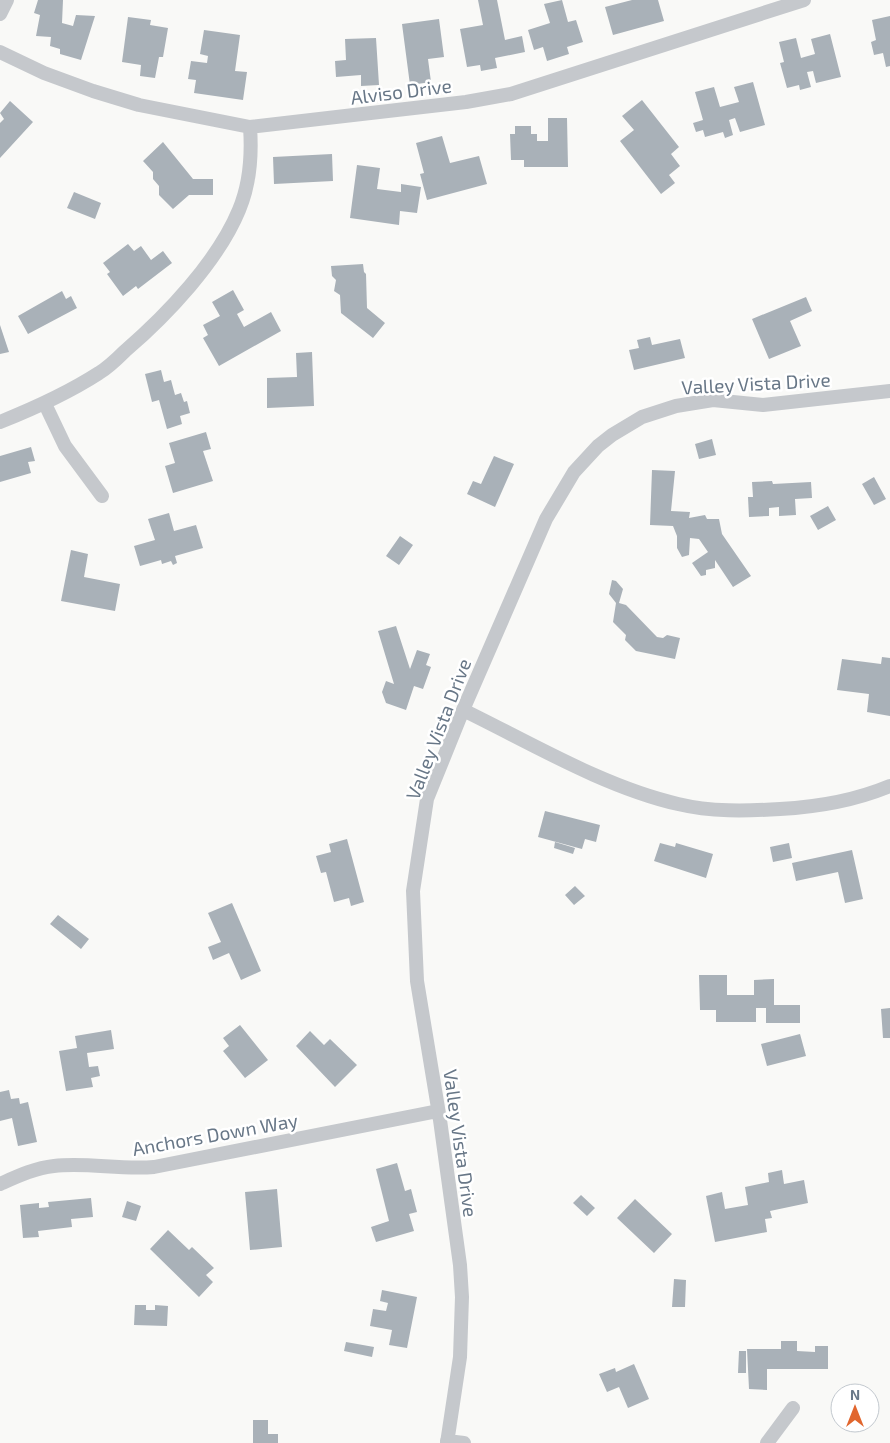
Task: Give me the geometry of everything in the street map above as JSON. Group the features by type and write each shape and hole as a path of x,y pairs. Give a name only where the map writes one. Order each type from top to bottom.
{"street":[{"path":"0,14 7,0"},
{"name":"Alviso Drive","path":"0,52 44,73 139,105 250,127 466,102 510,94 804,0"},
{"path":"0,422 45,404 101,373 150,330 194,280 222,241 239,210 248,183 252,147 250,127"},
{"name":"Valley Vista Drive","path":"447,1442 460,1357 462,1297 460,1265 438,1111 416,980 413,891 427,799 463,710 546,519 574,472 598,446 612,435 642,417 676,406 713,400 762,405 890,391"},
{"path":"45,404 65,446 102,496"},
{"path":"463,710 610,782 678,804 737,812 820,807 867,796 890,786"},
{"name":"Anchors Down Way","path":"0,1184 32,1170 56,1166 128,1170 154,1167 438,1111"},
{"path":"767,1443 793,1408"},
{"path":"447,1442 464,1443"}],"building":[{"path":"38,0 63,0 62,23 73,26 76,15 95,16 81,60 60,54 60,49 50,46 51,37 36,36 40,15 34,13"},
{"path":"478,0 497,0 505,40 522,36 525,52 495,58 497,68 481,71 480,65 467,67 460,29 483,25"},
{"path":"562,0 568,22 576,20 583,42 567,47 569,54 547,61 543,47 534,50 528,30 550,23 544,4"},
{"path":"632,0 658,0 664,21 613,35 605,7"},
{"path":"890,16 890,66 886,67 883,53 874,55 871,42 876,40 872,20"},
{"path":"128,17 151,20 150,25 168,28 163,57 159,57 155,78 140,76 141,65 122,62"},
{"path":"439,19 444,57 428,59 431,82 410,85 402,24"},
{"path":"204,30 240,35 235,71 247,72 243,100 194,93 196,80 188,79 191,61 207,63 208,56 200,54"},
{"path":"830,34 841,77 816,83 813,71 807,72 811,87 800,90 799,85 787,88 780,63 784,62 779,42 796,38 801,58 815,54 811,39"},
{"path":"376,38 379,85 361,86 361,75 336,77 335,61 346,60 345,39"},
{"path":"753,82 765,125 740,132 735,118 729,120 733,135 725,138 723,132 705,137 703,130 696,132 693,123 703,120 695,92 714,87 720,107 739,102 734,87"},
{"path":"642,100 679,147 671,154 680,166 669,175 675,183 661,194 620,141 634,130 622,116"},
{"path":"10,101 33,122 0,158 0,123 4,119 0,113"},
{"path":"548,118 567,118 568,167 524,167 524,160 511,160 510,134 515,134 515,126 531,126 531,134 537,134 537,141 548,141"},
{"path":"442,136 450,163 479,156 487,184 427,200 420,174 424,173 416,143"},
{"path":"163,142 193,179 213,179 213,195 189,195 173,209 159,195 159,186 153,179 153,172 143,161"},
{"path":"332,154 333,181 274,184 273,157"},
{"path":"357,165 380,168 377,189 401,192 401,184 421,187 417,213 400,211 399,225 350,218"},
{"path":"74,192 101,203 95,219 67,208"},
{"path":"128,244 134,251 141,246 151,260 163,251 172,263 138,289 136,286 123,296 107,274 110,272 103,263"},
{"path":"363,264 366,274 367,308 385,323 373,338 341,313 340,295 334,291 336,280 332,276 331,266"},
{"path":"233,290 244,310 237,314 244,327 271,312 281,331 219,366 203,338 208,335 203,325 220,316 212,302"},
{"path":"62,291 66,299 71,296 77,308 28,334 18,316"},
{"path":"806,297 812,311 790,321 801,346 769,359 752,319"},
{"path":"0,325 9,352 0,354"},
{"path":"650,337 652,345 680,339 685,358 634,370 629,350 639,348 637,340"},
{"path":"312,352 314,406 267,408 267,378 297,377 296,353"},
{"path":"161,370 164,382 171,380 175,395 181,393 184,402 187,401 190,413 180,416 182,424 167,429 159,400 152,402 145,374"},
{"path":"206,432 211,449 203,451 213,481 173,493 165,466 175,463 169,443"},
{"path":"712,439 716,455 699,459 695,444"},
{"path":"31,447 35,461 28,462 31,473 0,482 0,456"},
{"path":"494,456 514,464 495,507 467,494 473,481 481,484"},
{"path":"652,470 675,471 671,511 690,512 689,518 705,515 707,519 719,519 722,534 751,576 733,587 715,560 715,568 706,570 706,575 701,576 692,563 708,552 699,539 690,538 689,555 682,557 677,548 677,536 673,526 650,525"},
{"path":"874,477 886,499 874,505 862,484"},
{"path":"772,481 773,484 811,482 812,498 795,499 796,515 779,516 779,507 769,508 769,516 749,517 748,497 753,497 752,482"},
{"path":"828,506 836,520 818,530 810,516"},
{"path":"169,513 174,531 196,525 203,548 175,556 177,563 173,565 171,561 162,564 161,560 140,566 134,546 155,540 148,519"},
{"path":"400,536 413,545 399,565 386,556"},
{"path":"71,550 88,554 84,577 120,584 115,611 61,601"},
{"path":"612,580 616,581 623,589 619,603 626,605 657,637 663,638 667,635 680,638 675,659 636,651 625,640 626,635 613,622 616,603 609,594"},
{"path":"396,626 410,669 417,650 430,654 426,665 431,667 423,689 414,686 406,710 386,703 382,692 386,681 394,684 378,631"},
{"path":"882,657 890,658 890,716 867,712 869,694 837,690 842,659 881,664"},
{"path":"545,811 600,825 596,842 585,839 582,849 538,837"},
{"path":"347,839 364,902 351,906 349,898 334,902 326,872 321,873 316,856 331,852 329,844"},
{"path":"555,842 575,848 573,854 554,848"},
{"path":"660,843 675,847 676,843 713,854 706,878 654,861"},
{"path":"789,843 792,858 773,862 770,847"},
{"path":"852,850 863,899 845,903 838,872 796,881 792,863"},
{"path":"575,886 585,896 574,905 565,895"},
{"path":"232,903 261,971 241,980 229,953 213,960 208,947 221,942 208,913"},
{"path":"58,915 89,939 81,949 50,924"},
{"path":"699,975 727,975 727,995 754,995 754,980 774,979 774,1005 800,1005 800,1023 766,1023 766,1008 756,1008 756,1022 716,1022 716,1010 700,1010"},
{"path":"890,1008 890,1038 883,1038 881,1009"},
{"path":"240,1025 268,1060 245,1078 223,1051 229,1046 223,1038"},
{"path":"111,1030 114,1049 87,1053 89,1067 98,1066 100,1076 91,1078 93,1087 66,1091 59,1051 77,1048 75,1036"},
{"path":"310,1031 324,1045 330,1039 357,1065 335,1087 296,1046"},
{"path":"800,1034 806,1056 767,1066 761,1044"},
{"path":"9,1090 11,1099 19,1098 20,1104 28,1102 37,1142 18,1146 12,1118 0,1121 0,1092"},
{"path":"397,1163 405,1191 411,1189 417,1212 409,1214 414,1231 376,1242 371,1227 389,1221 376,1169"},
{"path":"782,1170 784,1184 804,1180 808,1203 770,1211 772,1218 765,1219 767,1232 715,1242 706,1196 722,1192 725,1209 748,1205 745,1187 769,1182 768,1173"},
{"path":"277,1189 282,1247 250,1250 245,1192"},
{"path":"581,1195 595,1208 587,1216 573,1203"},
{"path":"91,1198 93,1217 71,1219 72,1227 38,1231 39,1237 23,1238 20,1205 39,1203 39,1208 49,1207 48,1202"},
{"path":"635,1199 672,1234 654,1253 617,1218"},
{"path":"127,1201 141,1206 136,1221 122,1217"},
{"path":"168,1230 189,1250 192,1247 214,1268 206,1275 213,1282 199,1297 150,1249"},
{"path":"674,1279 686,1280 685,1307 672,1307"},
{"path":"382,1290 417,1297 407,1348 389,1345 392,1330 370,1326 373,1309 386,1311 388,1303 380,1301"},
{"path":"135,1305 146,1305 146,1310 155,1310 155,1305 168,1306 167,1326 134,1325"},
{"path":"781,1341 797,1341 797,1351 815,1352 815,1346 828,1346 828,1369 767,1369 767,1390 749,1389 747,1349 781,1349"},
{"path":"346,1342 374,1347 372,1357 344,1351"},
{"path":"739,1351 746,1351 746,1373 738,1373"},
{"path":"634,1364 649,1399 628,1408 619,1387 607,1392 599,1374 615,1368 616,1372"},
{"path":"253,1420 268,1420 268,1434 278,1434 278,1443 253,1443"}]}
